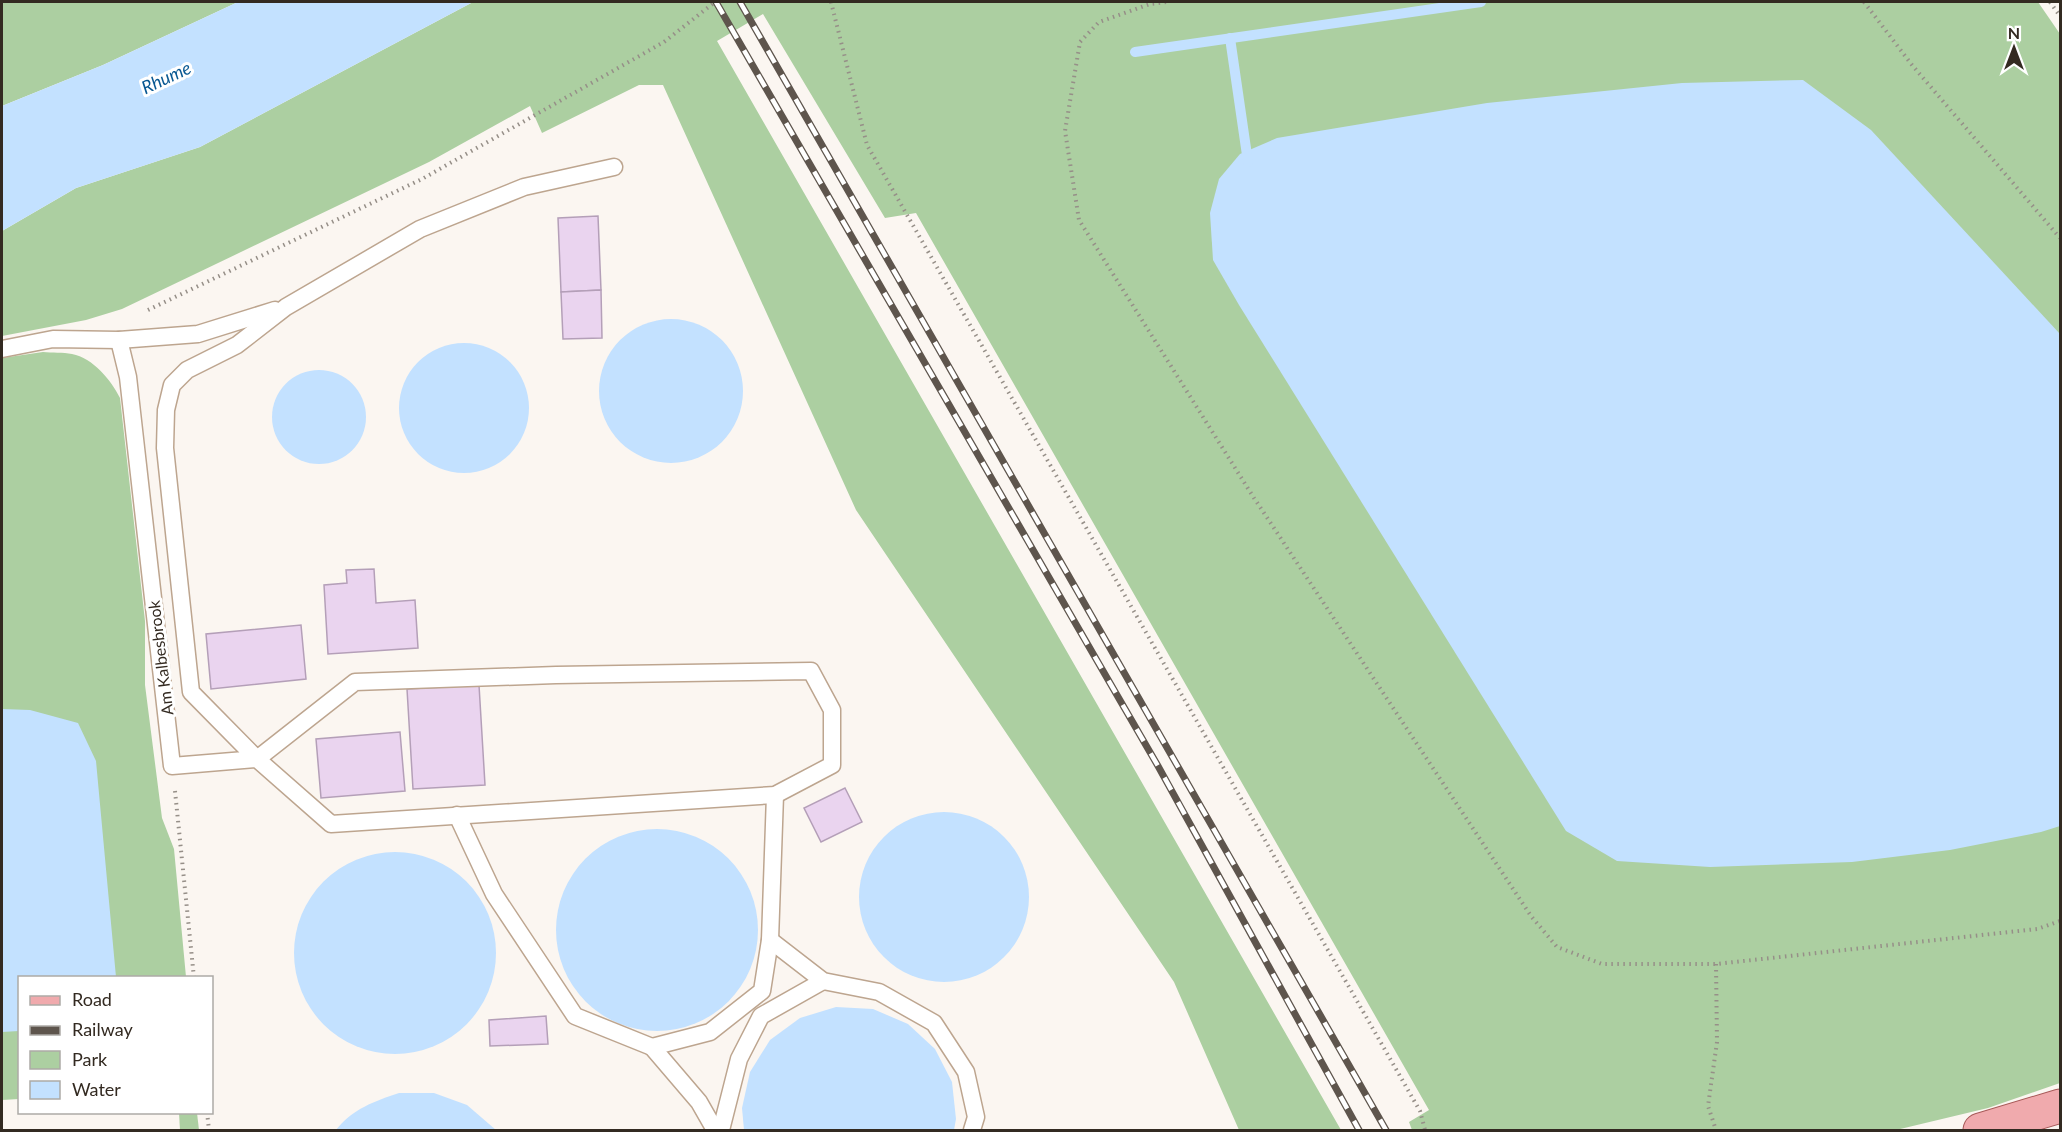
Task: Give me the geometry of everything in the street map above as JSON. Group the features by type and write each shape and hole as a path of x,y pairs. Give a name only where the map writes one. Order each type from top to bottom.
{"main road":[{"path":"1980,1131 2061,1106"}],"lane":[{"path":"172,766 257,759 355,682 556,675 811,671 832,710 832,765 775,795 331,824 257,759 191,692 165,448 166,410 172,385 187,370 237,345 286,307 420,229 524,187 614,167"},
{"path":"2,349 53,339 119,340 198,334 286,307"},
{"name":"Am Kalbesbrook","path":"119,340 128,377 172,766"},
{"path":"652,1047 710,1032 762,991 770,940 775,795"},
{"path":"457,815 494,894 575,1016 652,1047 699,1102 715,1131"},
{"path":"770,940 823,981 879,992 934,1023 966,1072 976,1117 972,1131"},
{"path":"721,1131 739,1059 761,1016 823,981"}],"path":[{"path":"119,340 138,315 422,179 664,42 715,2"},
{"path":"831,2 867,145 1420,1111 1425,1131"},
{"path":"1166,2 1150,4 1099,21 1080,42 1065,131 1078,220 1254,498 1531,916 1557,947 1602,964 1716,964 2037,929 2061,921"},
{"path":"1864,2 1912,65 2061,238"},
{"path":"2050,2 2061,15"},
{"path":"172,766 194,976"},
{"path":"1716,964 1717,1042 1708,1106 1716,1131"},
{"path":"207,1114 209,1131"}],"green space":[{"path":"2,2 238,2 103,65 2,106"},
{"path":"473,2 2038,2 2060,34 2060,1083 1988,1108 1896,1130 1412,1130 1409,1122 1429,1110 916,213 885,218 763,14 717,41 1341,1130 1239,1130 1174,982 856,510 663,85 639,85 542,133 530,106 429,162 122,309 86,320 2,336 2,231 76,188 200,147"},
{"path":"43,352 80,356 106,377 120,398 145,621 145,685 162,818 174,849 186,976 18,976 18,1099 2,1100 2,358"},
{"path":"179,1114 197,1114 199,1130 180,1130"}],"water":[{"name":"Rhume","path":"238,2 473,2 200,147 76,188 2,231 2,106 103,65"},
{"path":"1803,80 1871,130 2060,334 2060,826 2041,832 1950,850 1852,862 1710,867 1617,861 1566,831 1213,260 1210,213 1219,179 1240,154 1277,138 1487,103 1682,83"},
{"path":"671,319 699,324 722,340 738,363 743,391 738,419 722,442 699,458 671,463 643,458 620,442 604,419 599,391 604,363 620,340 643,324"},
{"path":"464,343 489,348 510,362 524,383 529,408 524,433 510,454 489,468 464,473 439,468 418,454 404,433 399,408 404,383 418,362 439,348"},
{"path":"319,370 337,374 352,384 362,399 366,417 362,435 352,450 337,460 319,464 301,460 286,450 276,435 272,417 276,399 286,384 301,374"},
{"path":"2,709 30,710 78,723 96,761 116,976 18,976 18,1031 2,1032"},
{"path":"944,812 961,813 977,818 1004,837 1023,864 1028,880 1028,914 1023,930 1004,957 977,976 961,981 944,982 927,981 911,976 884,957 865,930 860,914 859,897 860,880 865,864 884,837 911,818 927,813"},
{"path":"657,829 686,833 705,841 735,866 746,882 754,901 758,930 754,959 746,978 721,1008 705,1019 686,1027 657,1031 628,1027 609,1019 579,994 568,978 560,959 556,930 560,901 568,882 593,852 609,841 628,833"},
{"path":"395,852 424,856 443,864 473,889 484,905 492,924 496,953 492,982 484,1001 459,1031 443,1042 424,1050 395,1054 366,1050 347,1042 317,1017 306,1001 298,982 294,953 298,924 306,905 331,875 347,864 366,856"},
{"path":"836,1007 873,1009 908,1024 935,1049 952,1082 956,1119 954,1130 744,1130 742,1108 750,1072 770,1040 800,1018"},
{"path":"399,1093 434,1093 467,1105 496,1130 336,1130 357,1111"}],"building":[{"path":"598,216 601,290 561,292 558,218"},
{"path":"601,290 602,338 563,339 561,292"},
{"path":"374,569 376,603 415,600 418,648 328,654 324,585 347,583 346,570"},
{"path":"301,625 306,679 211,689 206,634"},
{"path":"479,685 485,785 413,789 407,689"},
{"path":"400,732 405,791 321,798 316,739"},
{"path":"845,788 862,822 821,842 804,808"},
{"path":"546,1016 548,1044 490,1046 489,1020"}],"waterway":[{"path":"1135,52 1481,2"},
{"path":"1230,38 1248,162"}],"railway":[{"path":"716,2 1158,766 1359,1130"},
{"path":"740,2 1386,1130"}]}
